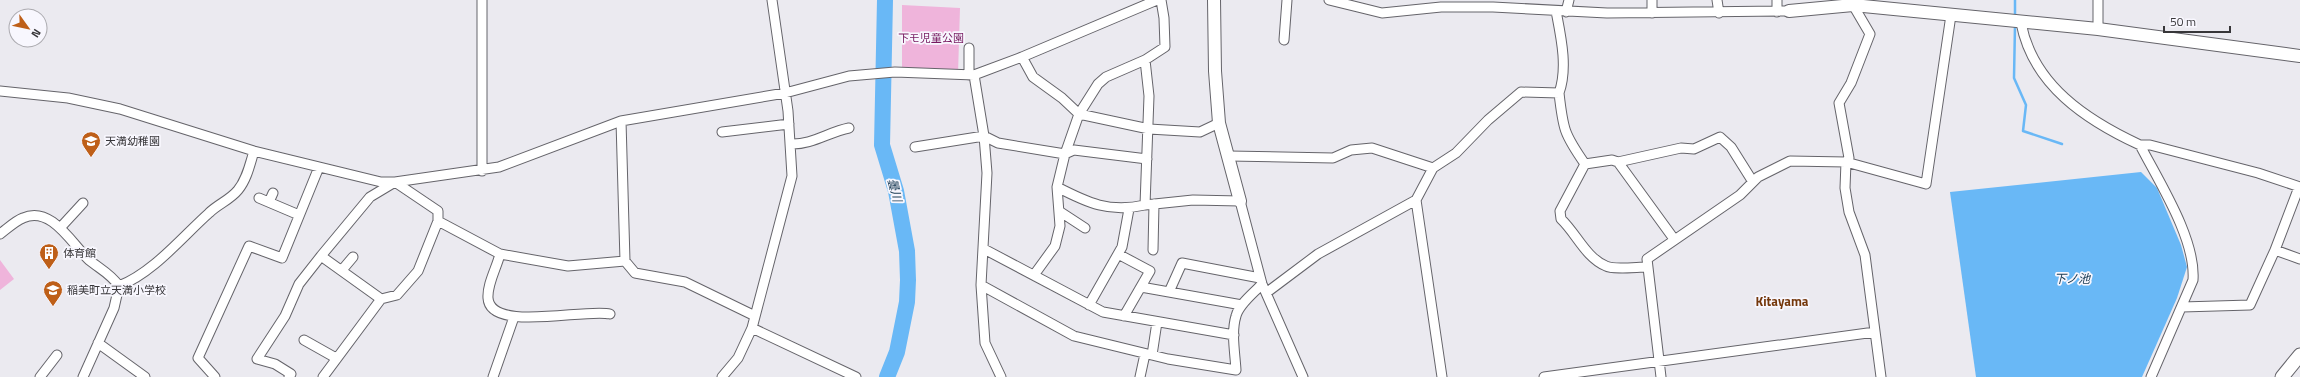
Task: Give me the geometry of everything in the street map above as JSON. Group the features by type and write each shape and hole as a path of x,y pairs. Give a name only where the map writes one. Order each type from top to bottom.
{"main road":[{"path":"2282,377 2300,355"}],"street":[{"path":"482,0 482,171"},
{"path":"722,377 738,358 752,328 792,176 789,124 772,0"},
{"path":"0,91 68,98 120,109 254,151 381,182 395,182 482,171 499,167 621,121 785,93 849,76 879,72 972,75 1022,57 1100,22 1158,0"},
{"path":"1034,276 1055,246 1060,226 1057,187 1065,154 1079,114 1098,84 1106,77 1145,60 1165,47 1161,0"},
{"path":"1214,0 1215,71 1219,122 1261,281 1303,377"},
{"path":"1284,40 1287,0"},
{"path":"1329,0 1382,13 1440,7 1493,7 1566,12 1719,13 1777,12 1853,5 2015,23 2098,29 2300,56"},
{"path":"1566,12 1569,0"},
{"path":"1652,0 1652,13"},
{"path":"1717,0 1719,13"},
{"path":"1776,0 1777,12"},
{"path":"2098,0 2098,29"},
{"path":"1853,5 1870,34 1851,83 1839,103 1849,158 1846,162 1845,188 1849,212 1865,255 1881,377"},
{"path":"1556,11 1563,48 1562,84 1559,93 1562,126 1568,140 1585,164"},
{"path":"1661,377 1646,259 1740,195 1758,177 1790,161 1846,162 1926,184 1951,15"},
{"path":"2015,23 2032,60 2060,94 2077,110 2140,145 2150,145 2258,173 2300,187 2275,250 2250,305 2182,306"},
{"path":"969,48 972,75 984,136 987,173 981,285 985,343 1001,377"},
{"path":"1022,57 1032,77 1062,98 1079,114 1149,130 1200,132 1219,122"},
{"path":"1145,60 1149,96 1148,159 1153,250"},
{"path":"1266,293 1318,254 1416,200 1433,168 1456,153 1488,120 1520,92 1559,93"},
{"path":"621,121 624,261 635,273 685,282 755,316"},
{"path":"722,132 789,124"},
{"path":"791,144 810,142 826,134 849,128"},
{"path":"915,147 984,136 998,142 1065,154 1074,150 1148,159"},
{"path":"1585,164 1612,160 1618,162 1681,148 1694,149 1720,137 1731,147 1753,182"},
{"path":"2140,145 2174,210 2194,266 2193,280 2151,377"},
{"path":"1229,156 1333,158 1351,150 1372,148 1433,168"},
{"path":"119,286 129,282 164,254 210,211 238,190 248,172 254,151"},
{"path":"1618,162 1674,239"},
{"path":"1585,164 1560,211 1561,219 1571,228 1587,252 1606,267 1647,267"},
{"path":"215,377 198,358 249,246 282,258 319,167"},
{"path":"323,377 336,358 356,336 381,299 397,295 418,271 438,221 438,211 395,182"},
{"path":"291,376 275,364 257,359 285,316 299,284 370,197 395,182"},
{"path":"1057,187 1093,205 1129,209 1150,204 1211,199 1240,201"},
{"path":"269,202 273,193"},
{"path":"259,198 299,215"},
{"path":"1416,200 1442,377"},
{"path":"60,228 83,203"},
{"path":"1089,305 1118,254 1129,209"},
{"path":"1059,211 1085,228"},
{"path":"0,234 22,218 30,216 54,222 90,260 112,276 119,286 114,308 83,377"},
{"path":"438,221 500,254 568,266 624,261"},
{"path":"984,248 1102,312 1234,335"},
{"path":"2275,250 2300,260"},
{"path":"500,254 488,298 492,308 497,313 514,317 546,317 593,312 610,314"},
{"path":"1118,254 1150,271 1124,316"},
{"path":"321,256 381,299"},
{"path":"342,270 353,257"},
{"path":"1169,292 1182,263 1261,281"},
{"path":"981,285 1074,336 1149,355 1236,370 1234,335 1236,315 1261,281"},
{"path":"1141,287 1242,305"},
{"path":"493,377 514,317"},
{"path":"1140,377 1149,355 1157,322"},
{"path":"752,328 856,377"},
{"path":"1544,377 1875,332"},
{"path":"304,340 336,358"},
{"path":"98,343 145,377"},
{"path":"40,377 57,355"}],"green space":[{"name":"下モ児童公園","path":"902,5 960,8 958,74 902,68"},
{"path":"0,260 14,279 0,290"}],"water":[{"name":"下ノ池","path":"2141,172 2157,188 2181,245 2187,267 2177,298 2142,377 1976,377 1950,192"}],"waterway":[{"name":"曇川","path":"885,0 882,145 896,191 907,251 908,280 907,302 897,352 887,377"},
{"path":"2015,0 2015,18"},
{"path":"2015,25 2014,78 2026,105 2023,131 2062,144"}],"place":[{"name":"天満幼稚園","path":"91,158"},
{"name":"体育館","path":"49,270"},
{"name":"稲美町立天満小学校","path":"53,307"}],"district":[{"name":"Kitayama","path":"1782,301"}]}
